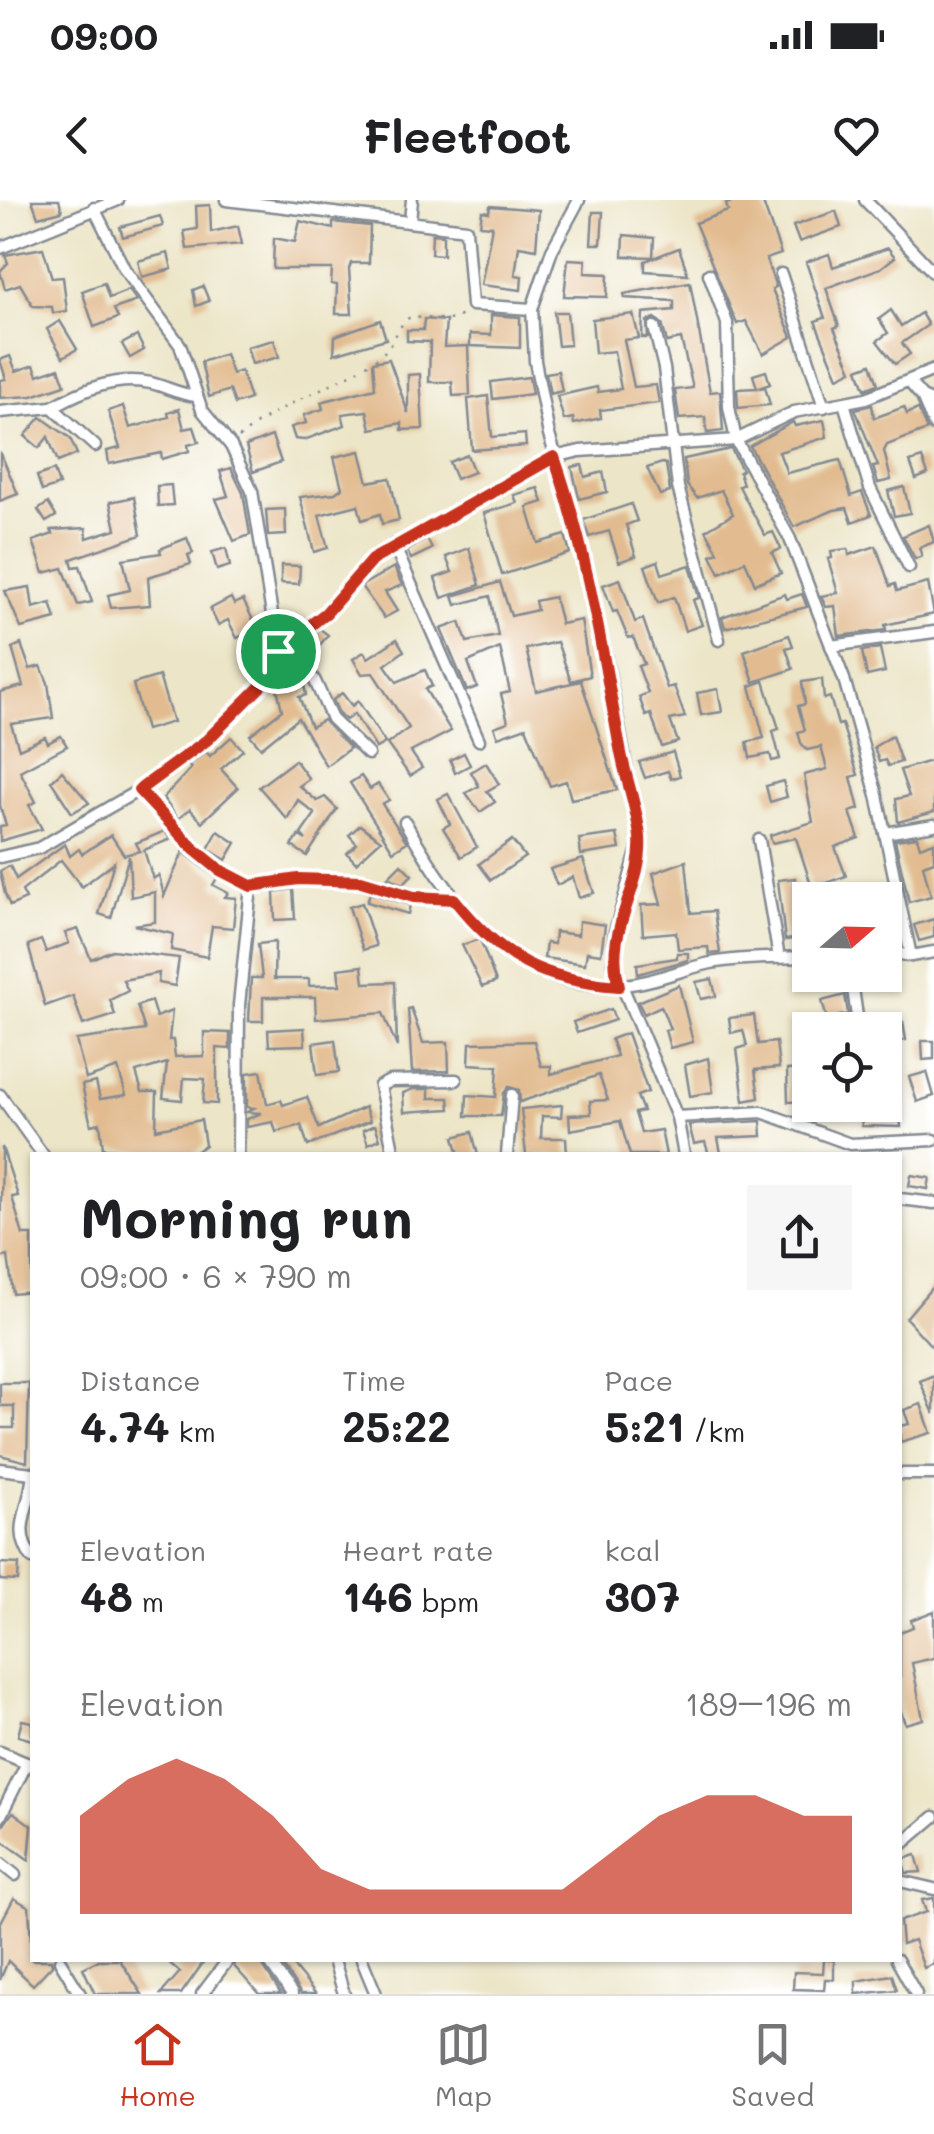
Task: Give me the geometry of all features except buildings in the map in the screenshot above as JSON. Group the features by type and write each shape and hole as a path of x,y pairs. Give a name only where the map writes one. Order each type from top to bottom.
{"street":[{"path":"0,248 88,207 118,200"},
{"path":"226,200 320,204 466,228 472,304 532,309"},
{"path":"410,221 412,200"},
{"path":"579,200 552,250 532,309 536,362 554,457 569,498 609,673 640,841 616,932 613,964 677,1117 683,1152"},
{"path":"865,200 934,273"},
{"path":"88,207 125,270 180,345 202,410 231,446 256,505 270,624 283,647 315,681 332,719 368,754"},
{"path":"709,274 728,323 728,408 736,440 790,539 832,646 885,833 911,956"},
{"path":"781,274 824,407"},
{"path":"654,327 664,368 670,447 719,640"},
{"path":"0,857 38,848 139,790 207,740 260,687 283,647 326,613 372,560 554,457 580,450 736,440 794,412 844,403 910,383 934,370"},
{"path":"0,412 52,408 82,390 110,383 140,381 197,396"},
{"path":"910,383 928,399 934,425"},
{"path":"844,403 870,488 909,567"},
{"path":"52,408 95,446"},
{"path":"394,545 479,740"},
{"path":"832,646 934,632"},
{"path":"139,790 194,849 220,870 251,886 298,879 361,881 414,897 454,899"},
{"path":"405,822 454,899 523,966 574,983 619,986 712,963 792,958"},
{"path":"885,833 934,825"},
{"path":"759,840 779,958"},
{"path":"238,1152 239,1005 251,886"},
{"path":"902,954 934,952"},
{"path":"393,1152 380,1086 390,1081 456,1080"},
{"path":"507,1152 512,1094"},
{"path":"0,1095 41,1152"},
{"path":"677,1117 762,1112 852,1150 934,1140"},
{"path":"0,1119 13,1117"},
{"path":"902,1199 934,1203"},
{"path":"0,1468 30,1476"},
{"path":"902,1474 934,1474"},
{"path":"30,1485 20,1540 30,1555"},
{"path":"0,1752 30,1765 0,1817"},
{"path":"902,1844 934,1817"},
{"path":"0,1863 15,1875"},
{"path":"902,1882 934,1889"},
{"path":"61,1962 80,1994"},
{"path":"202,1994 226,1962"},
{"path":"269,1962 292,1994"},
{"path":"335,1962 344,1994"},
{"path":"363,1962 376,1994"},
{"path":"899,1962 916,1994"}],"path":[{"path":"231,446 246,432 383,354 394,346 400,325 410,316 454,320 472,304"}],"route":[{"path":"554,457 569,498 609,673 640,841 616,932 613,964 619,986 574,983 523,966 454,899 414,897 361,881 272,880 251,886 220,870 170,826 139,790 207,740 260,687 278,651 326,613 372,560 554,457"}]}
